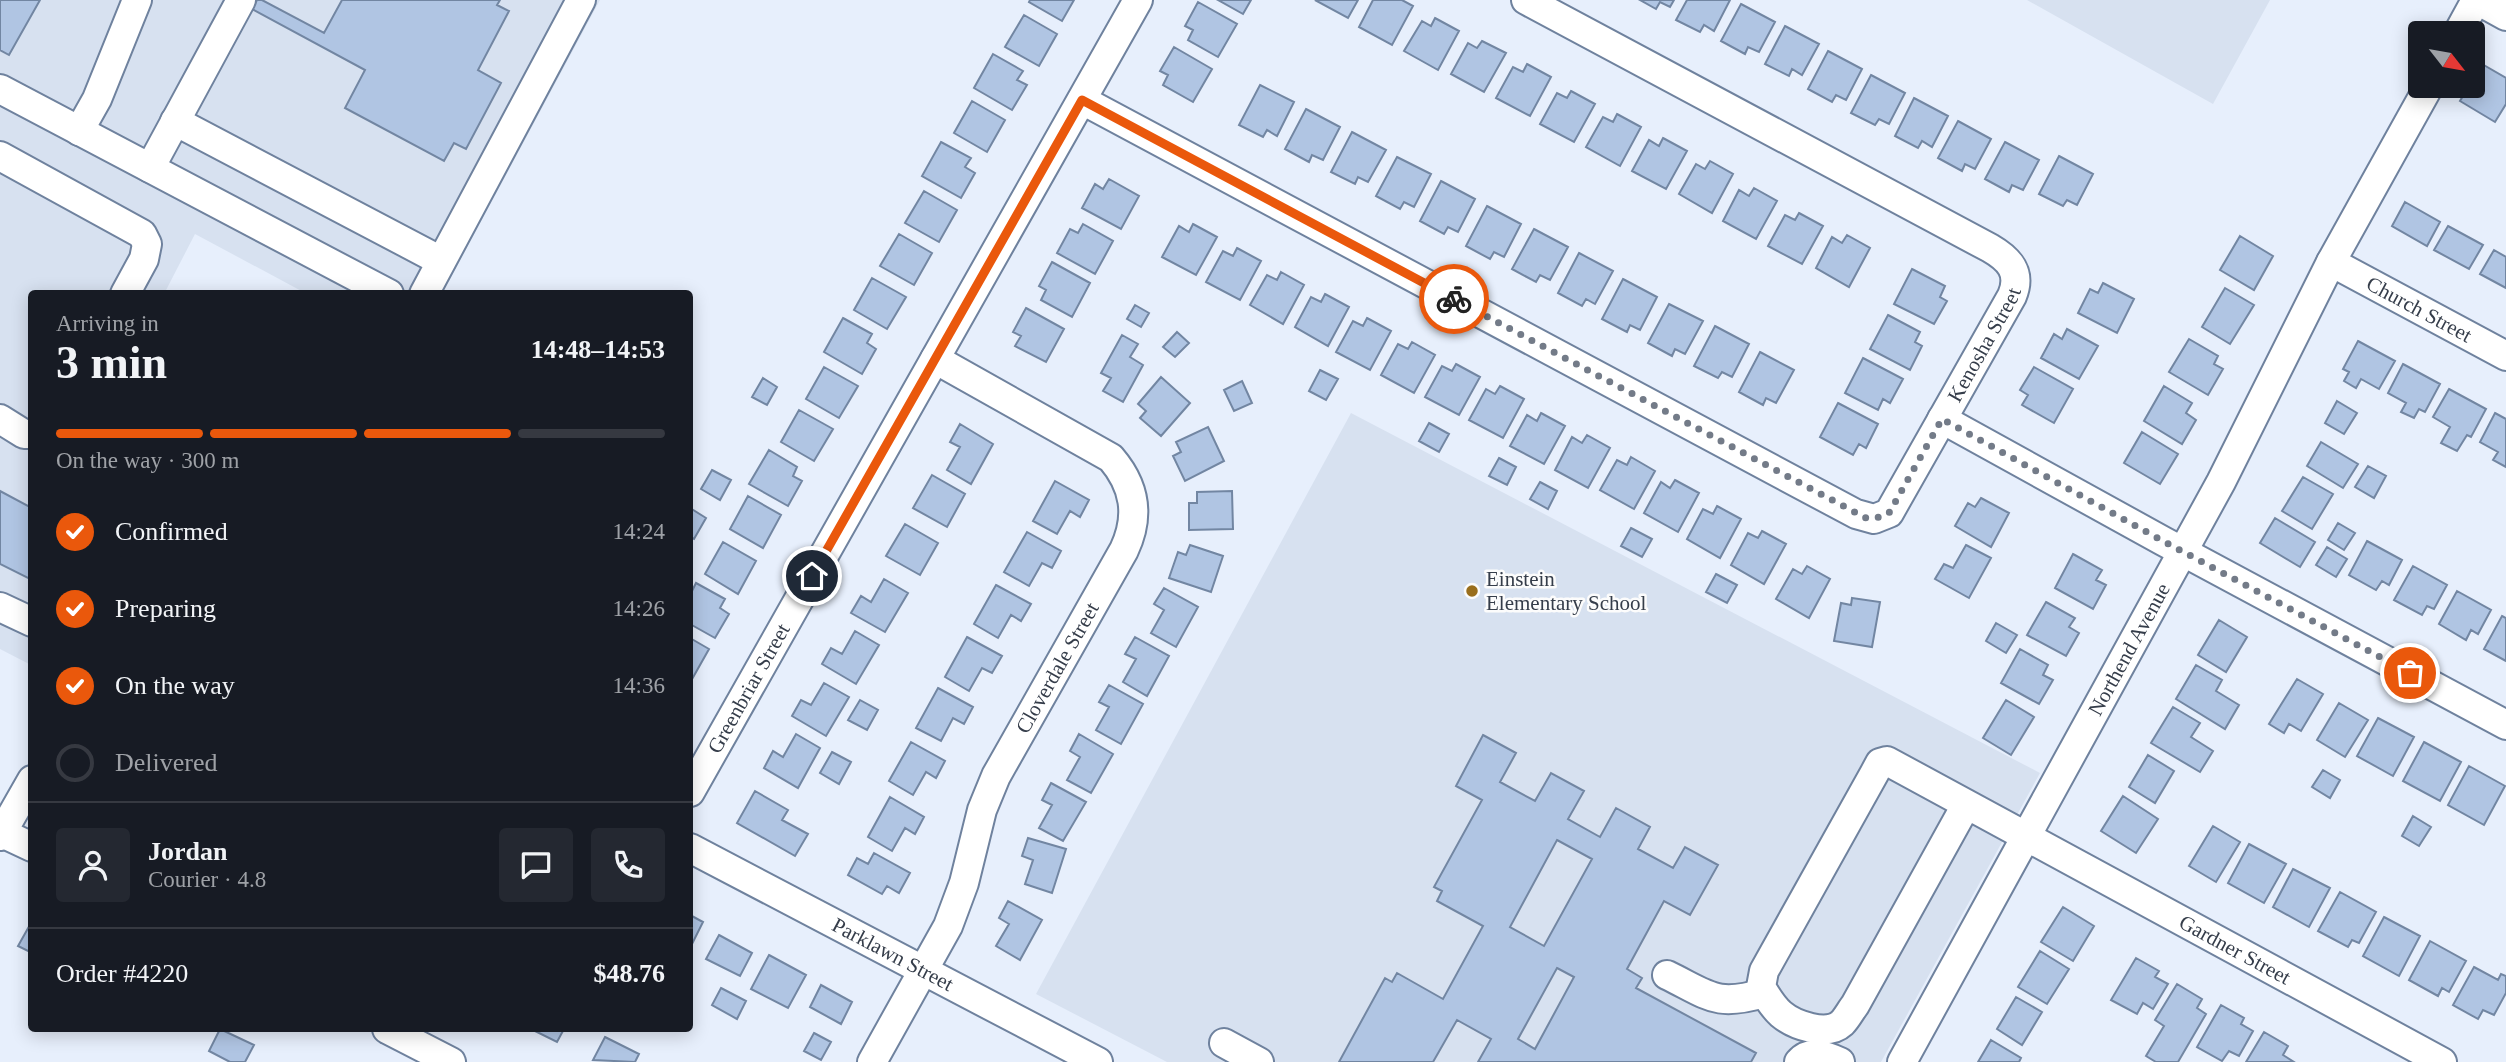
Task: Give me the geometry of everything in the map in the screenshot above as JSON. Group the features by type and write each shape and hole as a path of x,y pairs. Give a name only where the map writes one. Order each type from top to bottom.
{"street":[{"path":"79,131 97,99 137,0"},
{"path":"150,168 241,0"},
{"path":"426,290 581,0"},
{"name":"Greenbriar Street","path":"693,787 1138,0"},
{"name":"Kenosha Street","path":"1526,0 2003,255 2016,273 2017,284 1942,419 2506,725"},
{"path":"2465,21 2477,0 2506,16"},
{"path":"0,89 381,290"},
{"name":"Northend Avenue","path":"1902,1062 2246,435 2331,262 2421,98"},
{"path":"1082,100 1866,518 1882,517 1889,513 1942,419"},
{"path":"175,121 441,261"},
{"path":"0,156 142,234 147,244 144,259 127,290"},
{"name":"Church Street","path":"2331,262 2506,356"},
{"name":"Cloverdale Street","path":"872,1062 957,905 982,810 996,776 1124,550 1134,525 1135,509 1131,488 1122,470 1111,458 935,359"},
{"path":"0,419 28,434"},
{"path":"0,607 28,620"},
{"name":"Gardner Street","path":"1764,993 1760,987 1765,971 1880,763 1887,761 2442,1062"},
{"path":"28,787 1,833 28,845"},
{"path":"1667,975 1717,1000 1741,999 1764,993 1769,1002 1798,1024 1828,1029 1841,1024 1855,1005 1966,804"},
{"name":"Parklawn Street","path":"693,850 1098,1062"},
{"path":"393,1032 451,1062"},
{"path":"1224,1044 1259,1062"},
{"path":"1799,1062 1802,1057 1814,1054 1840,1062"}],"shaded area":[{"path":"0,0 600,0 444,290 300,290 195,234 166,290 28,290 28,663 0,649"},
{"path":"2027,0 2270,0 2213,104"},
{"name":"Einstein Elementary School","path":"1351,413 2040,773 1881,1062 1167,1062 1036,994"}],"building":[{"path":"0,0 40,0 9,55 0,50"},
{"path":"257,0 262,0 324,33 342,0 500,0 497,5 509,11 478,70 501,83 466,149 454,143 444,161 345,108 365,70 252,9"},
{"path":"1074,0 1062,21 1029,2"},
{"path":"1218,0 1251,0 1243,14"},
{"path":"1315,0 1358,0 1348,18"},
{"path":"1373,0 1402,0 1413,6 1392,45 1359,27"},
{"path":"1640,0 1674,0 1670,7 1660,2 1656,9"},
{"path":"1687,0 1730,0 1714,31 1704,25 1700,32 1676,20"},
{"path":"1198,2 1237,24 1218,57 1188,40 1193,30 1185,26"},
{"path":"1741,4 1775,22 1759,52 1748,47 1745,54 1721,41"},
{"path":"1024,15 1057,34 1039,66 1005,47"},
{"path":"1435,18 1459,31 1438,70 1404,51 1422,21 1431,26"},
{"path":"1785,26 1819,44 1802,75 1792,69 1789,76 1765,64"},
{"path":"1482,41 1506,53 1484,92 1451,74 1468,43 1477,48"},
{"path":"1174,47 1212,69 1193,102 1163,85 1168,75 1160,71"},
{"path":"1828,51 1862,69 1846,100 1836,95 1832,102 1808,89"},
{"path":"993,54 1023,71 1017,80 1027,85 1012,110 974,88"},
{"path":"1527,64 1551,77 1530,116 1496,98 1513,67 1523,72"},
{"path":"2485,66 2506,78 2506,104 2495,122 2460,101 2462,98 2485,98"},
{"path":"1871,75 1905,93 1889,124 1879,119 1875,125 1851,113"},
{"path":"1260,85 1294,102 1277,136 1267,130 1263,137 1239,125"},
{"path":"1571,91 1595,104 1574,142 1540,124 1557,93 1567,98"},
{"path":"1914,98 1948,116 1932,147 1922,141 1918,148 1895,136"},
{"path":"972,101 1005,120 987,152 954,133"},
{"path":"1306,109 1340,127 1323,160 1312,155 1309,162 1285,149"},
{"path":"1617,114 1641,127 1620,166 1586,147 1603,117 1613,122"},
{"path":"1958,121 1991,139 1975,169 1965,164 1962,171 1938,158"},
{"path":"1352,132 1386,150 1368,182 1358,177 1355,184 1331,172"},
{"path":"1663,138 1687,151 1666,189 1632,171 1649,140 1659,146"},
{"path":"941,142 971,158 965,167 975,173 961,198 922,176"},
{"path":"2005,142 2039,160 2023,190 2012,185 2009,192 1985,179"},
{"path":"2059,156 2093,174 2077,205 2067,200 2063,206 2039,194"},
{"path":"1397,157 1431,174 1414,207 1404,202 1400,209 1376,196"},
{"path":"1710,161 1733,174 1712,213 1679,194 1696,164 1705,169"},
{"path":"1109,179 1139,196 1121,229 1082,208 1095,184 1103,189"},
{"path":"1441,181 1475,199 1458,232 1448,227 1444,234 1420,221"},
{"path":"1754,188 1777,201 1756,239 1723,221 1739,190 1749,196"},
{"path":"924,191 957,210 939,242 905,223"},
{"path":"2405,202 2440,222 2427,246 2392,226"},
{"path":"1487,206 1521,224 1504,257 1494,252 1490,259 1466,246"},
{"path":"1799,213 1823,226 1802,264 1768,246 1785,215 1795,220"},
{"path":"1083,224 1113,241 1095,274 1057,253 1070,229 1078,233"},
{"path":"1193,224 1217,237 1196,275 1162,257 1179,226 1189,232"},
{"path":"2448,226 2483,245 2469,269 2434,250"},
{"path":"1534,229 1568,247 1550,280 1540,275 1536,282 1512,269"},
{"path":"899,234 932,253 914,285 880,266"},
{"path":"1847,235 1870,248 1849,287 1816,268 1832,237 1842,243"},
{"path":"2240,236 2273,256 2254,290 2220,270"},
{"path":"1237,248 1261,261 1240,300 1206,282 1223,251 1233,256"},
{"path":"2494,250 2506,257 2506,288 2480,274"},
{"path":"1579,253 1613,271 1595,304 1586,299 1582,306 1558,293"},
{"path":"1052,262 1090,283 1072,317 1041,300 1046,290 1039,286"},
{"path":"1912,269 1945,286 1940,297 1947,301 1934,324 1894,304"},
{"path":"1281,272 1304,285 1283,324 1250,305 1267,275 1277,280"},
{"path":"872,278 906,297 887,329 854,310"},
{"path":"1623,279 1657,297 1640,330 1630,325 1627,332 1602,319"},
{"path":"2103,283 2134,299 2117,333 2078,313 2090,289 2098,293"},
{"path":"2225,288 2254,305 2230,344 2202,327"},
{"path":"1325,294 1349,307 1328,346 1295,327 1311,297 1321,302"},
{"path":"1669,304 1703,321 1685,354 1675,349 1672,356 1648,343"},
{"path":"1135,305 1149,313 1141,327 1127,319"},
{"path":"1026,308 1064,329 1046,362 1015,346 1021,336 1013,332"},
{"path":"1888,315 1920,332 1915,342 1922,346 1910,370 1870,349"},
{"path":"843,318 872,334 867,343 876,349 862,374 824,352"},
{"path":"1367,318 1391,331 1370,370 1336,352 1353,321 1363,326"},
{"path":"1715,326 1749,344 1732,377 1722,372 1718,378 1694,366"},
{"path":"2067,329 2098,346 2079,379 2041,358 2054,334 2062,339"},
{"path":"1177,332 1189,343 1175,357 1163,347"},
{"path":"1122,335 1138,344 1130,357 1143,365 1123,402 1103,391 1111,378 1101,373"},
{"path":"2189,339 2218,356 2214,364 2223,369 2208,395 2169,372"},
{"path":"2358,341 2395,361 2379,389 2361,379 2356,388 2344,381 2349,372 2343,369"},
{"path":"1412,342 1435,355 1414,393 1381,375 1398,344 1408,349"},
{"path":"1760,352 1794,370 1776,403 1766,398 1763,405 1739,392"},
{"path":"1863,358 1903,379 1890,403 1883,399 1878,410 1845,393"},
{"path":"1456,364 1480,377 1459,415 1425,397 1442,366 1452,371"},
{"path":"2403,364 2440,384 2425,412 2419,409 2414,418 2401,412 2406,403 2388,393"},
{"path":"824,367 858,386 839,418 806,399"},
{"path":"2034,367 2073,389 2054,423 2022,405 2028,395 2020,390"},
{"path":"1320,370 1338,379 1326,400 1309,391"},
{"path":"1161,377 1190,403 1161,436 1140,418 1146,411 1138,404"},
{"path":"763,378 777,387 767,405 752,397"},
{"path":"1242,381 1252,403 1234,411 1224,390"},
{"path":"1500,386 1524,399 1503,438 1469,420 1486,389 1495,394"},
{"path":"2164,386 2192,403 2186,413 2196,420 2182,444 2144,421"},
{"path":"2449,389 2486,409 2471,437 2467,435 2457,451 2441,443 2450,427 2433,417"},
{"path":"2337,401 2357,413 2344,434 2325,423"},
{"path":"1838,403 1878,424 1866,448 1859,444 1853,455 1820,437"},
{"path":"799,410 833,429 814,461 781,442"},
{"path":"1541,413 1565,426 1544,464 1510,446 1527,415 1537,421"},
{"path":"2495,413 2506,419 2506,467 2493,460 2498,452 2480,442"},
{"path":"1429,423 1449,434 1439,452 1419,441"},
{"path":"960,424 993,444 971,484 947,470 960,447 950,442"},
{"path":"1208,427 1224,461 1185,481 1173,456 1181,452 1176,442"},
{"path":"2142,432 2178,454 2160,484 2124,463"},
{"path":"1587,435 1610,448 1588,488 1555,470 1572,437 1582,443"},
{"path":"2321,442 2358,464 2343,488 2307,466"},
{"path":"769,450 797,467 793,476 802,481 788,506 749,484"},
{"path":"1631,457 1655,471 1634,509 1600,490 1617,460 1627,465"},
{"path":"1499,458 1516,467 1507,485 1489,476"},
{"path":"2368,466 2386,476 2374,498 2355,487"},
{"path":"712,470 731,480 720,500 701,489"},
{"path":"932,475 965,494 947,527 913,508"},
{"path":"2303,477 2333,494 2312,529 2282,511"},
{"path":"1675,480 1699,493 1678,532 1644,513 1661,482 1670,488"},
{"path":"1055,481 1089,500 1080,517 1070,511 1057,534 1033,521"},
{"path":"1540,482 1557,491 1548,509 1530,499"},
{"path":"0,491 28,506 28,578 0,564"},
{"path":"1232,491 1233,529 1189,530 1189,503 1197,503 1197,492"},
{"path":"748,496 781,515 763,548 730,529"},
{"path":"1981,498 2009,513 1991,547 1955,526 1968,503 1975,507"},
{"path":"1717,506 1741,519 1720,558 1687,539 1703,509 1713,514"},
{"path":"693,510 706,518 693,538"},
{"path":"2275,518 2315,542 2300,567 2260,543"},
{"path":"2338,523 2355,533 2344,550 2328,540"},
{"path":"905,524 938,543 920,575 886,556"},
{"path":"1631,528 1652,539 1642,557 1621,546"},
{"path":"1762,531 1786,544 1764,584 1731,565 1748,533 1758,538"},
{"path":"1027,532 1061,551 1052,568 1042,563 1029,586 1004,572"},
{"path":"2367,541 2402,560 2389,585 2382,581 2376,590 2349,575"},
{"path":"723,542 756,561 738,594 705,574"},
{"path":"1190,545 1223,556 1211,592 1169,578 1178,552 1186,555"},
{"path":"1966,545 1991,558 1969,598 1935,579 1944,564 1953,568"},
{"path":"2327,547 2347,559 2336,577 2316,565"},
{"path":"2073,554 2102,570 2096,580 2106,585 2093,609 2055,588"},
{"path":"1807,566 1830,579 1809,618 1776,599 1793,569 1802,574"},
{"path":"2413,566 2447,585 2434,609 2427,606 2422,615 2394,600"},
{"path":"1716,574 1737,585 1727,603 1706,592"},
{"path":"884,579 908,593 885,632 851,613 861,596 871,602"},
{"path":"696,583 725,599 720,608 729,614 715,638 693,626 693,589"},
{"path":"996,585 1031,604 1021,621 1011,615 998,638 974,624"},
{"path":"1164,588 1198,607 1176,647 1151,633 1164,610 1154,604"},
{"path":"2457,591 2491,610 2478,634 2471,630 2466,640 2439,624"},
{"path":"1852,598 1880,602 1872,647 1834,641 1841,603 1851,605"},
{"path":"2046,602 2075,618 2069,627 2079,633 2066,656 2027,635"},
{"path":"2502,616 2506,618 2506,661 2484,649"},
{"path":"2219,620 2247,637 2226,672 2198,655"},
{"path":"1996,623 2017,635 2006,653 1986,641"},
{"path":"855,631 879,645 856,684 822,664 831,648 842,654"},
{"path":"967,637 1002,656 992,673 982,668 969,691 945,677"},
{"path":"1135,637 1169,656 1147,696 1123,682 1136,659 1125,654"},
{"path":"693,640 709,649 693,677"},
{"path":"2020,649 2048,665 2043,675 2053,680 2039,704 2001,683"},
{"path":"2196,665 2222,680 2216,691 2239,705 2225,729 2176,699"},
{"path":"2297,679 2323,694 2301,731 2289,724 2284,733 2269,724"},
{"path":"824,683 849,697 826,736 792,716 801,700 811,705"},
{"path":"1109,685 1143,704 1121,744 1096,730 1109,707 1099,702"},
{"path":"938,688 973,707 964,724 953,718 941,741 916,728"},
{"path":"860,700 878,710 867,730 848,720"},
{"path":"2006,700 2034,717 2011,755 1983,738"},
{"path":"2339,703 2368,720 2345,757 2317,740"},
{"path":"2173,707 2200,723 2191,737 2213,751 2200,772 2151,743"},
{"path":"2378,718 2414,737 2393,776 2357,756"},
{"path":"796,734 820,748 798,788 764,768 773,751 783,757"},
{"path":"1079,734 1113,754 1091,793 1067,780 1080,757 1070,751"},
{"path":"1483,735 1516,753 1500,782 1535,801 1551,773 1584,791 1568,819 1600,837 1616,808 1650,827 1638,849 1673,868 1685,847 1718,865 1690,915 1664,901 1627,969 1642,978 1636,988 1756,1053 1751,1062 1478,1062 1491,1039 1457,1020 1433,1062 1339,1062 1385,978 1392,982 1397,973 1443,999 1483,926 1437,901 1442,891 1434,887 1482,800 1456,786","holes":["1557,840 1592,859 1544,946 1510,927","1557,968 1574,977 1535,1049 1518,1039"]},
{"path":"911,742 945,761 936,778 926,772 913,795 889,781"},
{"path":"2424,742 2461,762 2440,801 2403,781"},
{"path":"832,752 851,762 839,784 820,773"},
{"path":"2148,755 2174,771 2155,803 2129,787"},
{"path":"2469,766 2505,786 2484,825 2448,805"},
{"path":"2323,770 2340,780 2330,798 2312,787"},
{"path":"1051,783 1086,802 1063,841 1039,828 1052,805 1042,800"},
{"path":"755,791 788,810 782,820 808,834 795,856 737,823"},
{"path":"2123,796 2158,819 2136,853 2101,831"},
{"path":"890,797 924,817 915,834 905,828 892,851 868,837"},
{"path":"2413,816 2431,827 2419,846 2402,836"},
{"path":"2213,826 2240,842 2216,882 2189,866"},
{"path":"1028,838 1066,849 1052,893 1025,884 1033,860 1022,856"},
{"path":"2249,844 2286,864 2264,903 2228,883"},
{"path":"874,853 910,873 899,893 887,886 882,894 848,875 857,858 868,864"},
{"path":"2293,869 2330,888 2309,927 2273,907"},
{"path":"2340,892 2376,912 2359,943 2352,940 2348,947 2318,931"},
{"path":"1008,901 1042,920 1020,960 996,946 1009,924 999,918"},
{"path":"2063,907 2094,926 2073,961 2041,942"},
{"path":"693,917 703,922 693,942"},
{"path":"2384,917 2420,936 2399,976 2363,956"},
{"path":"28,928 28,951 18,946"},
{"path":"719,935 752,953 740,976 706,959"},
{"path":"2430,941 2466,961 2449,992 2442,988 2438,996 2409,980"},
{"path":"2040,951 2069,969 2047,1004 2018,987"},
{"path":"769,955 806,975 788,1008 751,989"},
{"path":"2136,958 2159,971 2155,977 2168,984 2153,1009 2143,1003 2137,1014 2111,1000"},
{"path":"2474,967 2498,980 2501,974 2506,976 2506,993 2494,1015 2483,1010 2478,1019 2453,1005"},
{"path":"2177,984 2202,999 2197,1008 2206,1014 2178,1062 2156,1062 2146,1056 2164,1026 2155,1020"},
{"path":"821,985 852,1002 841,1024 810,1007"},
{"path":"721,988 746,1001 737,1019 712,1005"},
{"path":"2016,997 2042,1012 2022,1045 1997,1029"},
{"path":"2221,1005 2244,1018 2241,1024 2253,1031 2239,1056 2229,1051 2222,1061 2197,1047"},
{"path":"218,1032 226,1032 254,1045 245,1062 230,1062 209,1051"},
{"path":"537,1032 562,1032 557,1042"},
{"path":"2264,1032 2288,1046 2283,1055 2294,1062 2246,1062"},
{"path":"814,1033 831,1042 821,1060 804,1051"},
{"path":"605,1037 639,1054 635,1062 593,1060"},
{"path":"1991,1040 2021,1058 2019,1062 1978,1062"}],"way so far":[{"path":"1454,299 1866,518 1882,517 1895,506 1942,419 2410,673"}],"place":[{"name":"Einstein Elementary School","path":"1472,591"}],"route":[{"path":"812,576 1082,100 1454,299"}]}
